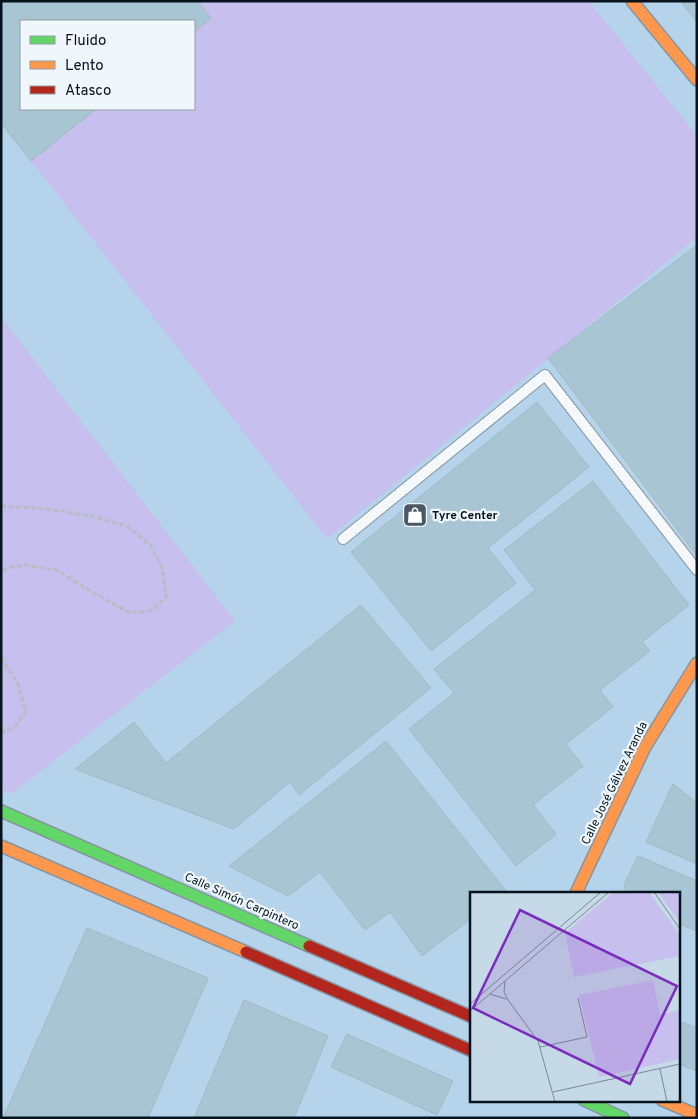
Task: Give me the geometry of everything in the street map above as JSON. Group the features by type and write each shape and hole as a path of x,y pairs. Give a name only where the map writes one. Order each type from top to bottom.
{"street":[{"path":"632,1 697,80"},
{"name":"Calle José Gálvez Aranda","path":"576,892 645,747 697,663"},
{"name":"Calle Simón Carpintero","path":"1,811 470,1016"},
{"path":"1,846 470,1050"},
{"path":"454,1009 470,1005"},
{"path":"588,1102 623,1118"},
{"path":"667,1102 697,1115"}],"lane":[{"path":"344,539 545,376 697,570"}],"path":[{"path":"1,506 58,511 95,517 127,526 150,545 162,567 166,597 153,610 131,613 56,570 26,565 9,567 1,572"},
{"path":"1,657 18,684 26,712 15,727 1,732"}],"shaded area":[{"path":"1,1 697,1 697,1118 1,1118"},
{"path":"198,1 589,1 697,136 697,237 327,539 31,161 95,110 195,110 195,31 211,18"},
{"path":"1,317 235,621 11,794 1,790"}],"building":[{"path":"1,1 197,1 211,18 195,31 195,20 20,20 20,110 95,110 31,161 1,123"},
{"path":"680,1 697,1 697,22"},
{"path":"697,245 697,556 548,358"},
{"path":"537,402 589,467 488,548 516,583 431,651 351,552"},
{"path":"593,481 689,605 642,642 650,651 600,690 613,707 566,744 583,766 533,805 556,834 516,866 409,729 454,693 434,669 535,590 504,550"},
{"path":"361,605 431,688 299,795 290,782 234,829 75,769 134,722 166,763"},
{"path":"386,741 507,892 470,892 470,920 422,956 390,912 365,930 320,872 288,896 229,866"},
{"path":"673,784 697,803 697,864 646,842"},
{"path":"638,856 697,881 697,931 680,924 680,892 627,892 624,885"},
{"path":"87,928 208,978 148,1118 3,1118"},
{"path":"244,1000 328,1036 294,1118 194,1118"},
{"path":"680,1021 697,1028 697,1071 680,1064"},
{"path":"347,1034 453,1081 437,1115 331,1067"}],"traffic: fast":[{"path":"1,811 309,946"},
{"path":"588,1102 623,1118"}],"traffic: slow":[{"path":"632,1 697,80"},
{"path":"576,892 645,747 697,663"},
{"path":"1,846 246,952"},
{"path":"667,1102 697,1115"}],"traffic: jam":[{"path":"309,946 470,1016"},
{"path":"246,952 470,1050"}],"place":[{"name":"Tyre Center","path":"415,515"}]}
